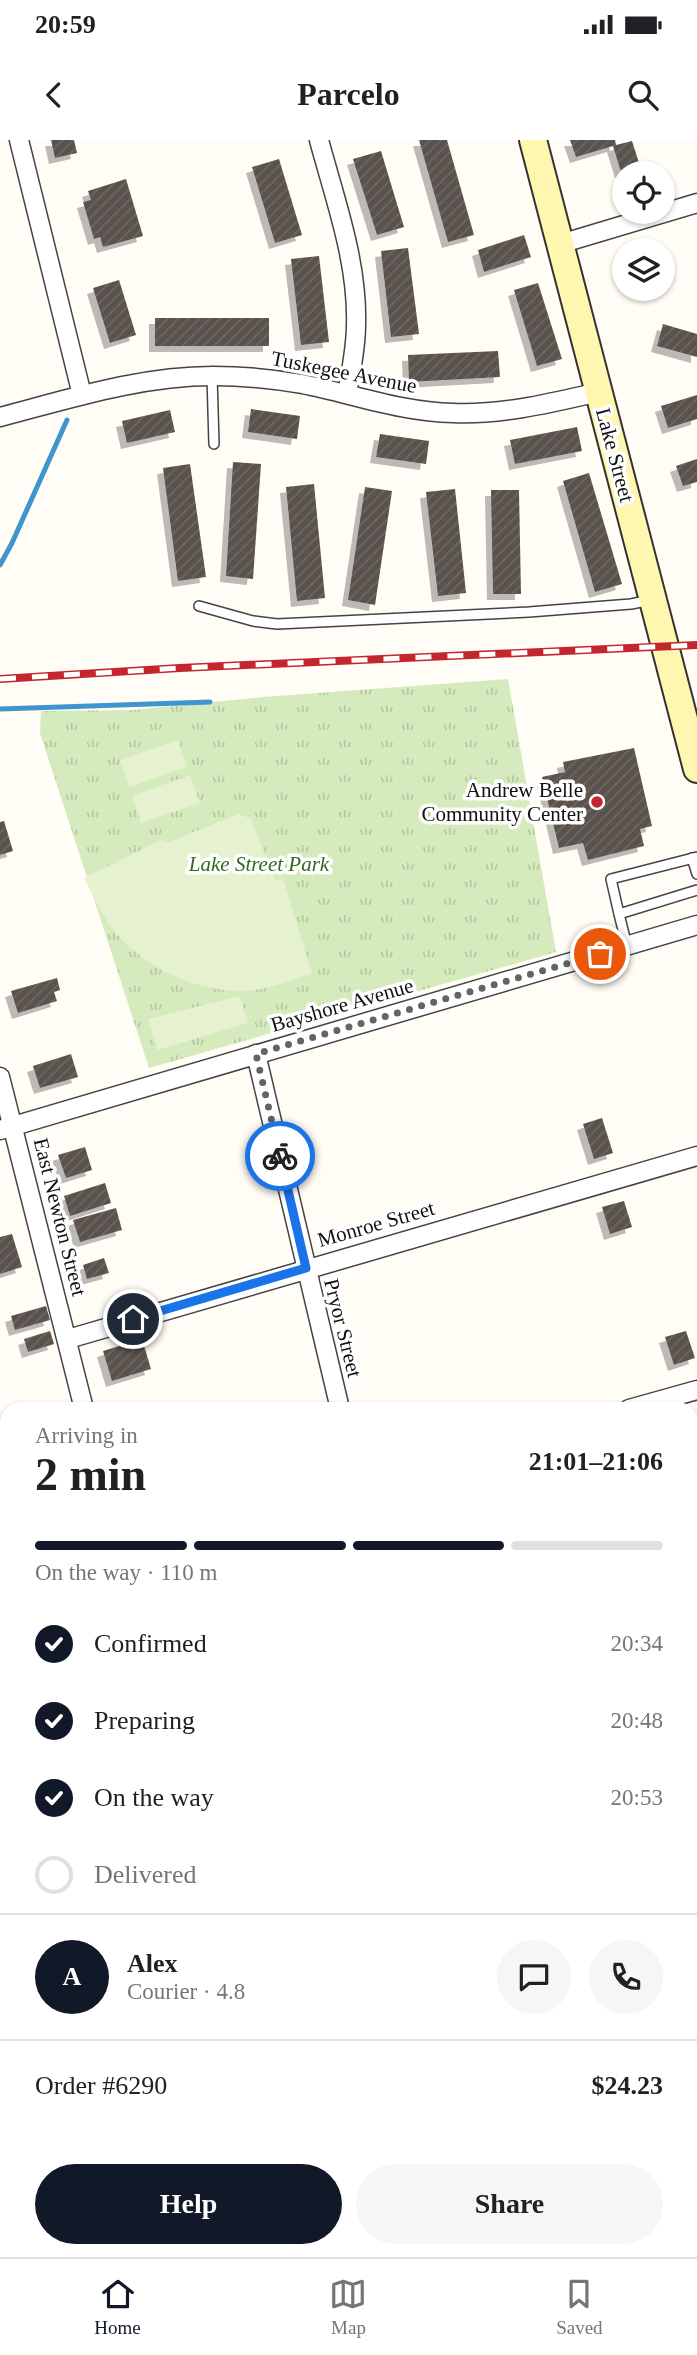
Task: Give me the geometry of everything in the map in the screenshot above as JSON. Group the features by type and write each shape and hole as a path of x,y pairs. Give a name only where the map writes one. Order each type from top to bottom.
{"street":[{"path":"19,140 82,395"},
{"path":"319,140 349,254 354,288 356,345 346,394"},
{"name":"Lake Street","path":"533,140 697,769"},
{"path":"560,244 697,203"},
{"name":"Tuskegee Avenue","path":"0,417 82,395 162,379 212,376 301,384 390,406 452,413 536,407 599,392"},
{"name":"Bayshore Avenue","path":"7,1128 697,925"},
{"name":"Pryor Street","path":"256,1054 338,1402"},
{"name":"East Newton Street","path":"0,1077 7,1128 68,1339 82,1402"},
{"name":"Monroe Street","path":"68,1339 697,1156"},
{"path":"654,1402 697,1390"}],"lane":[{"path":"212,376 214,444"},
{"path":"199,606 253,621 277,624 529,612 653,600"},
{"path":"627,946 611,879 695,857 697,874"},
{"path":"619,914 697,890"}],"green space":[{"name":"Lake Street Park","path":"508,679 556,952 149,1068 40,733 41,711 132,710 263,697"},
{"path":"178,740 187,767 129,787 120,760"},
{"path":"190,775 200,803 141,823 132,796"},
{"path":"239,814 251,819 275,880 283,879 312,973 273,986 241,991 201,986 181,979 145,959 111,927 84,878 161,840 169,842"},
{"path":"240,996 248,1023 157,1050 148,1019"}],"building":[{"path":"51,140 74,140 77,153 55,158"},
{"path":"419,140 447,140 474,235 448,242"},
{"path":"570,140 615,140 616,145 632,141 638,161 618,161 613,146 576,157"},
{"path":"381,151 404,227 377,235 353,159"},
{"path":"279,159 302,235 275,243 252,167"},
{"path":"126,179 143,236 103,247 100,237 94,239 83,202 91,200 88,191"},
{"path":"524,235 531,257 484,272 478,250"},
{"path":"408,248 419,334 391,337 381,251"},
{"path":"319,256 329,342 301,345 291,259"},
{"path":"119,280 136,335 110,343 93,288"},
{"path":"538,283 562,359 537,366 514,290"},
{"path":"155,318 269,318 269,346 155,346"},
{"path":"663,324 697,334 697,357 657,346"},
{"path":"498,351 500,377 409,382 408,355"},
{"path":"697,395 697,419 668,428 661,406"},
{"path":"251,409 300,416 297,439 248,432"},
{"path":"170,410 175,432 127,443 122,421"},
{"path":"577,427 582,451 515,464 510,440"},
{"path":"380,434 429,441 426,464 376,457"},
{"path":"697,459 697,482 683,486 676,466"},
{"path":"233,462 261,464 253,579 226,576"},
{"path":"190,464 206,577 178,581 163,468"},
{"path":"589,473 622,584 595,592 563,481"},
{"path":"314,484 325,598 297,601 286,487"},
{"path":"365,487 392,491 375,605 348,600"},
{"path":"455,489 466,593 438,596 426,492"},
{"path":"491,490 519,490 521,594 493,594"},
{"name":"Andrew Belle Community Center","path":"634,748 652,826 640,829 644,846 588,860 583,843 559,848 542,777 565,772 563,762"},
{"path":"4,821 13,851 0,855 0,822"},
{"path":"57,978 60,990 54,992 57,1001 18,1013 11,991"},
{"path":"71,1054 78,1077 40,1088 33,1066"},
{"path":"602,1118 613,1153 594,1159 583,1124"},
{"path":"85,1147 92,1170 66,1178 58,1155"},
{"path":"105,1183 111,1203 70,1216 64,1196"},
{"path":"624,1201 632,1227 610,1234 602,1207"},
{"path":"116,1208 122,1230 80,1242 73,1220"},
{"path":"12,1234 22,1267 0,1274 0,1237"},
{"path":"104,1258 109,1273 87,1279 83,1265"},
{"path":"46,1306 50,1320 15,1330 11,1316"},
{"path":"50,1331 54,1344 28,1352 24,1339"},
{"path":"686,1331 695,1358 674,1365 665,1337"},
{"path":"142,1339 151,1369 112,1381 103,1351"}],"waterway":[{"path":"0,565 67,420"},
{"path":"0,709 210,702"}],"railway":[{"path":"0,679 180,668 697,645"}],"way so far":[{"path":"280,1156 256,1054 600,954"}],"place":[{"name":"Andrew Belle Community Center","path":"597,802"}],"route":[{"path":"133,1319 306,1268 280,1156"}]}
